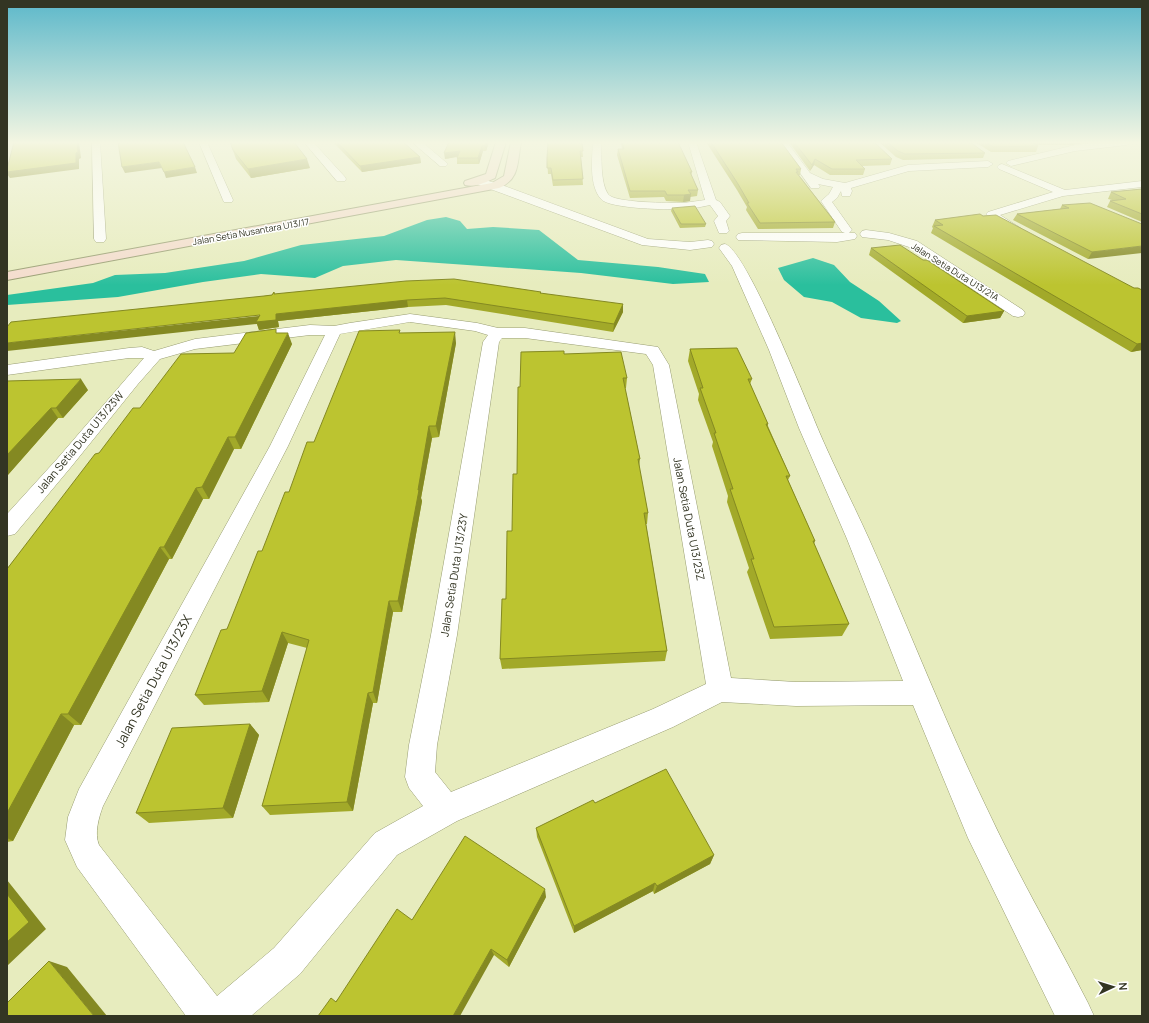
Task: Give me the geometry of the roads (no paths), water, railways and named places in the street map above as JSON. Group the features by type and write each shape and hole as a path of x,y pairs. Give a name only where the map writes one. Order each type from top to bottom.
{"main road":[{"name":"Jalan Setia Nusantara U13/17","path":"7,268 258,219 427,190"},
{"name":"Jalan Setia Nusantara U13/17","path":"7,276 448,190"}],"street":[{"path":"98,190 100,239"},
{"path":"224,190 228,200"},
{"path":"515,190 646,242 690,246 716,231 724,216 721,211 711,202 707,190"},
{"path":"534,190 597,212"},
{"path":"600,190 606,198 623,204 684,206 711,202"},
{"path":"818,190 850,231"},
{"path":"826,201 834,196 837,190"},
{"path":"847,190 848,191 839,208 850,231"},
{"path":"1056,190 1077,200"},
{"path":"1026,235 1000,221 992,214 1063,193 1092,190"},
{"path":"684,206 716,231 738,266 777,350 808,428 858,539 979,827 1075,1016"},
{"path":"649,230 664,234 716,231"},
{"name":"Jalan Setia Duta U13/21A","path":"716,231 837,238 850,231 861,236 866,234 889,237 913,244 1018,313"},
{"path":"7,370 129,353 142,352 154,356 177,348 196,344 303,331 334,331 350,327 410,318 477,327 497,333"},
{"name":"Jalan Setia Duta U13/23X","path":"209,1016 88,856 81,840 84,817 90,800 123,737 279,446 334,331"},
{"name":"Jalan Setia Duta U13/23Z","path":"497,333 525,333 652,350 660,365 662,373 720,690"},
{"name":"Jalan Setia Duta U13/23Y","path":"446,810 420,777 423,751 444,635 491,342 497,333"},
{"name":"Jalan Setia Duta U13/23W","path":"7,528 154,356"},
{"path":"223,1016 287,961 386,844 446,810 663,718 720,690 796,694 922,693"}],"water":[{"path":"446,217 460,221 467,229 493,227 539,230 578,260 658,267 705,274 709,282 673,284 581,273 396,260 343,266 315,278 261,274 203,282 118,297 7,305 7,295 93,283 115,275 165,273 244,261 301,245 384,236 427,220"},
{"path":"813,258 834,265 850,282 879,301 901,321 897,323 861,318 832,302 804,297 784,280 778,268"}]}
